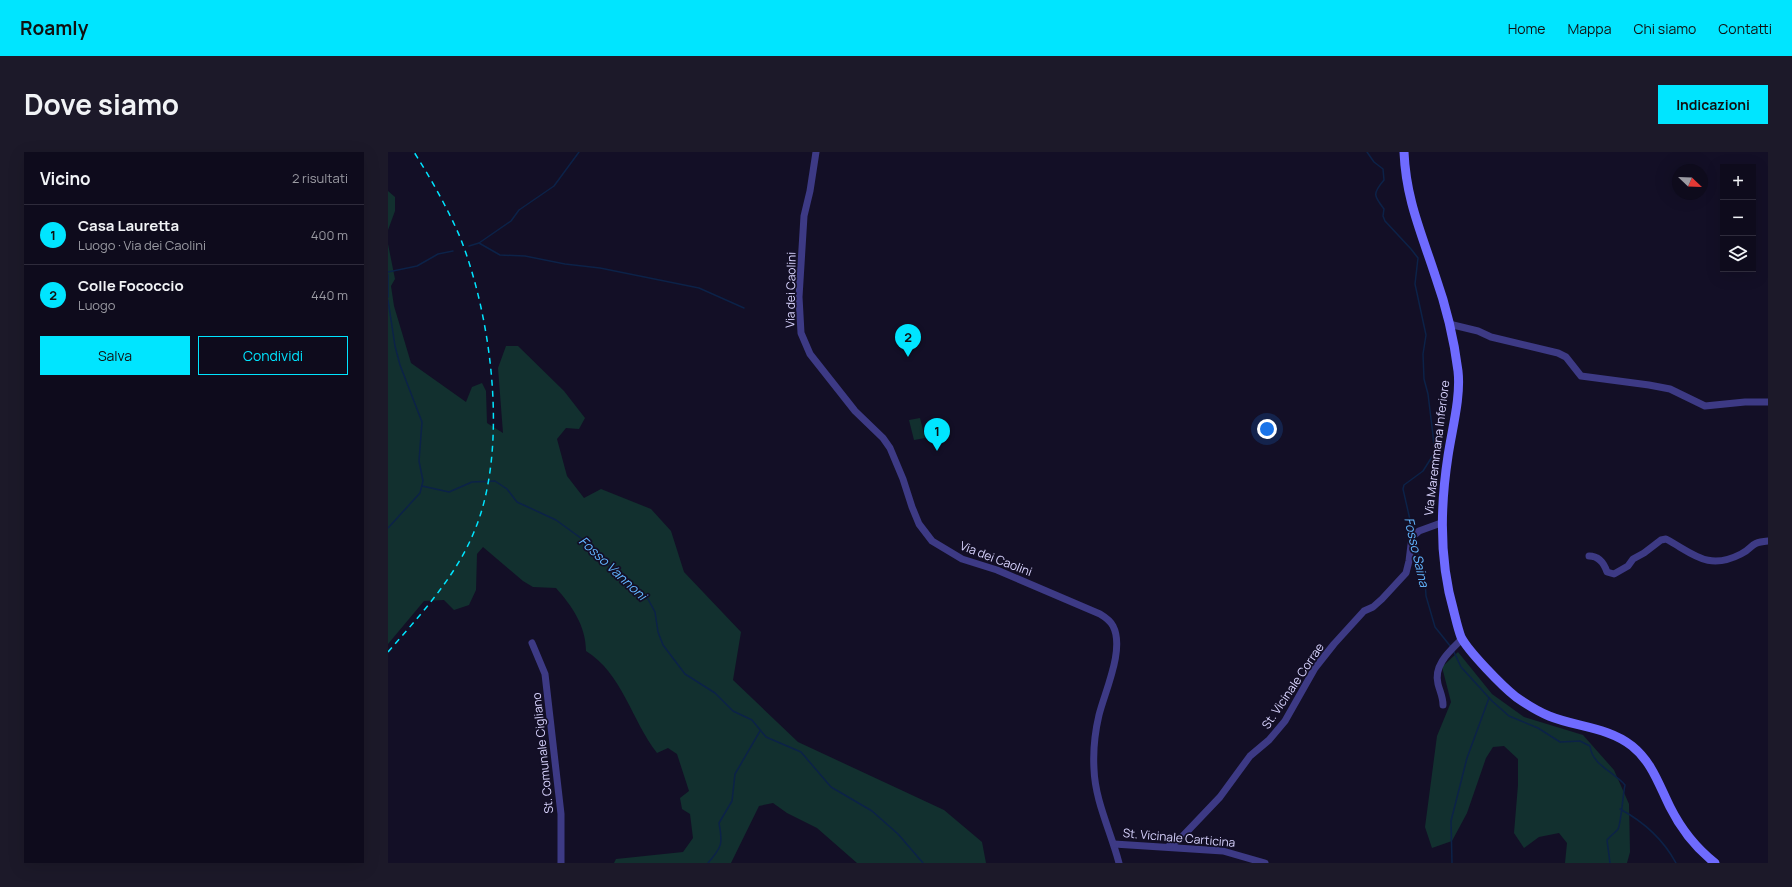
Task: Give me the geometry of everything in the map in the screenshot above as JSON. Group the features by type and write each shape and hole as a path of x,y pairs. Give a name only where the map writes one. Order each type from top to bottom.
{"main road":[{"name":"Via Maremmana Inferiore","path":"1404,152 1406,177 1414,218 1436,276 1454,341 1458,388 1447,463 1441,523 1447,587 1462,639 1513,695 1528,706 1550,716 1618,736 1634,747 1644,757 1654,773 1671,808 1687,835 1705,855 1715,863"}],"street":[{"name":"Via dei Caolini","path":"816,152 803,230 799,320 804,344 818,366 833,382 855,411 883,438 890,448 919,524 932,541 962,559 998,570 1100,614 1108,619 1114,626 1117,640 1115,657 1099,716 1094,768 1095,785 1119,863"},
{"path":"1449,324 1478,331 1492,337 1558,353 1566,357 1581,376 1670,389 1706,406 1745,402 1768,402"},
{"name":"St. Vicinale Corrae","path":"1169,846 1180,839 1220,797 1250,756 1270,740 1285,721 1315,668 1334,644 1364,611 1382,599 1406,573 1410,561 1412,537 1419,531 1441,523"},
{"path":"1588,556 1594,556 1601,560 1608,572 1614,574 1628,566 1632,559 1644,553 1661,540 1666,539 1698,558 1715,562 1743,553 1755,542 1768,541"},
{"path":"1443,705 1443,695 1438,684 1437,673 1444,657 1462,639"},
{"name":"St. Comunale Cigliano","path":"532,643 545,674 561,814 562,863"},
{"name":"St. Vicinale Carticina","path":"1114,844 1169,846 1223,851 1264,863"}],"green space":[{"path":"388,191 395,197 395,211 388,230"},
{"path":"388,244 395,279 391,286 394,306 411,363 466,402 472,387 482,383 486,391 487,423 503,433 498,368 506,346 518,346 564,391 585,418 579,429 566,428 557,439 567,476 584,498 601,489 651,509 671,531 684,572 741,632 733,680 798,742 944,810 982,842 986,863 857,863 817,828 787,813 773,803 759,806 731,863 614,863 616,859 683,852 693,838 690,814 682,809 680,798 689,791 677,754 668,748 657,753 640,727 626,698 609,672 598,660 586,651 584,633 581,625 573,609 556,588 533,587 523,581 483,547 477,554 476,590 469,605 454,610 444,600 424,601 388,644"},
{"path":"920,418 925,438 914,440 909,420"},
{"path":"1458,652 1492,694 1524,717 1583,735 1614,770 1629,804 1630,852 1627,863 1565,863 1567,843 1559,833 1539,837 1524,848 1514,833 1518,785 1518,759 1504,746 1493,747 1486,758 1467,813 1452,841 1432,848 1425,827 1437,736 1451,702 1442,667"}],"waterway":[{"path":"469,246 479,243 511,221 519,210 554,186 579,152"},
{"name":"Fosso Saina","path":"1367,152 1374,162 1383,169 1384,180 1376,192 1376,198 1384,209 1383,216 1385,221 1418,258 1415,284 1426,335 1423,354 1424,379 1428,394 1435,452 1423,471 1404,485 1403,489 1413,533"},
{"path":"479,243 500,255 525,256 565,264 600,268 699,288 744,308"},
{"path":"388,272 417,266 438,254 453,251"},
{"path":"388,275 388,297"},
{"path":"388,300 395,346 400,365 422,422 419,461 423,481 420,493 388,528"},
{"name":"Fosso Vannoni","path":"422,486 449,492 472,482 495,481 507,489 517,502 556,520 593,547 606,563 648,599 655,612 658,632 663,645 685,674 715,693 733,711 752,720 766,737 801,752 831,787 872,811 898,834 923,863"},
{"name":"Fosso Saina","path":"1415,541 1425,580 1426,596 1435,627 1451,647"},
{"name":"Fosso Saina","path":"1453,650 1461,667 1492,701 1509,716 1538,728 1560,742 1580,741 1590,746 1592,753 1599,763 1625,785 1619,826 1607,840 1610,863"},
{"path":"1452,863 1451,821 1467,758 1489,698"},
{"path":"708,863 719,849 721,841 719,823 732,801 735,774 760,731"},
{"name":"Fosso Saina","path":"1620,809 1645,825 1665,846 1676,863"}],"railway":[{"path":"388,652 436,595 457,565 466,549 474,532 485,499 491,463 493,424 492,384 488,344 481,306 460,237 433,183 414,152"}],"place":[{"name":"Colle Fococcio","path":"908,357"},
{"name":"Casa Lauretta","path":"937,451"}]}
